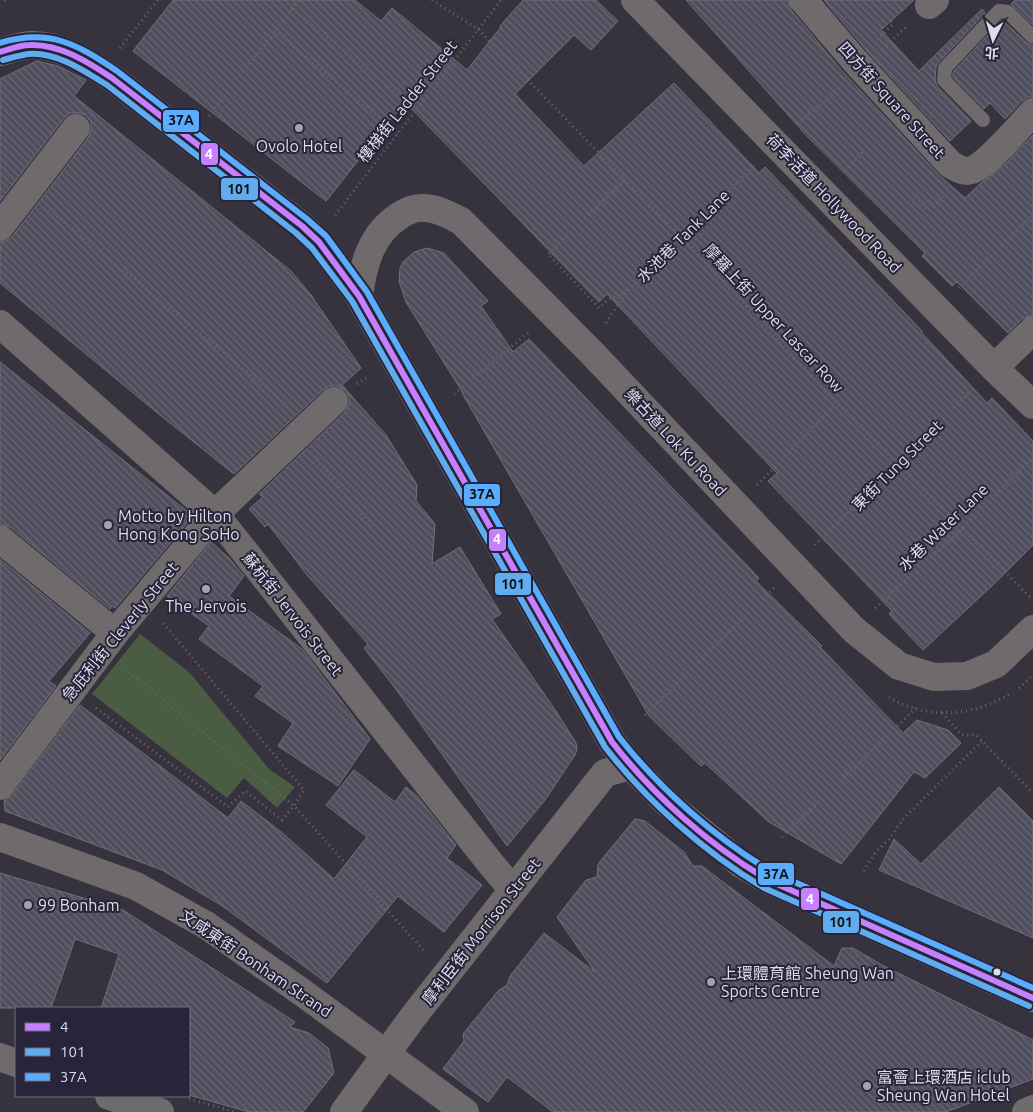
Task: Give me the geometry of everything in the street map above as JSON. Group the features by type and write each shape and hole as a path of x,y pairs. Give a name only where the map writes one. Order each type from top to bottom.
{"main road":[{"path":"0,52 31,45 51,48 89,63 112,78 302,226 319,242 359,296 607,734 631,766 676,810 741,864 761,876 1033,998"}],"street":[{"name":"荷李活道 Hollywood Road","path":"636,0 986,376 1033,405"},
{"name":"四方街 Square Street","path":"803,0 855,61 950,164 963,171 971,170 982,163 1033,112"},
{"path":"0,227 76,128"},
{"name":"樂古道 Lok Ku Road","path":"359,296 363,270 370,250 376,238 393,220 406,211 421,208 442,212 461,221 591,352 854,630 899,666 934,677 967,676 996,664 1033,629"},
{"name":"蘇杭街 Jervois Street","path":"0,324 215,514 513,890"},
{"path":"986,376 1033,330"},
{"name":"急庇利街 Cleverly Street","path":"0,786 109,642 215,514 334,401"},
{"path":"0,539 109,642"},
{"name":"摩利臣街 Morrison Street","path":"344,1112 513,890 605,773 631,766"},
{"name":"文咸東街 Bonham Strand","path":"0,837 136,886 206,925 303,993 464,1112"},
{"path":"0,1057 15,1063"},
{"path":"112,1097 160,1112"},
{"path":"1026,1112 1033,1108"}],"lane":[{"path":"983,120 944,80 945,68 999,11 1008,12 1033,37"}],"path":[{"path":"119,48 158,0"},
{"path":"207,118 299,0"},
{"name":"摩羅上街 Upper Lascar Row","path":"432,0 478,29 682,238 837,404 1033,600"},
{"name":"樓梯街 Ladder Street","path":"334,217 501,0"},
{"path":"878,54 932,3"},
{"path":"292,9 417,109"},
{"path":"876,41 893,24 890,21"},
{"path":"274,31 398,133"},
{"path":"796,125 844,84"},
{"path":"842,172 862,153 865,156"},
{"name":"水池巷 Tank Lane","path":"611,313 618,307 626,293 758,162"},
{"path":"625,180 548,254 599,308 609,299 626,293"},
{"path":"914,197 928,210"},
{"path":"42,204 303,430 374,529"},
{"path":"955,291 1033,214"},
{"path":"454,394 531,330"},
{"name":"東街 Tung Street","path":"810,550 986,376"},
{"path":"752,490 837,404"},
{"name":"水巷 Water Lane","path":"868,614 961,530 1033,456"},
{"path":"645,716 777,585"},
{"path":"89,703 228,807 246,791 282,820 304,790 163,623"},
{"path":"109,642 294,806 430,958"},
{"path":"782,838 916,708"},
{"path":"942,713 962,735 976,735 1033,793"},
{"path":"864,871 875,853 904,818 982,741"},
{"path":"185,1098 235,1112"}],"green space":[{"path":"140,634 190,673 269,769 295,787 277,808 244,778 227,798 92,694"}],"building":[{"path":"173,0 355,0 381,21 392,8 467,70 500,26 523,0 596,0 618,21 591,50 574,35 515,94 584,166 674,83 759,173 765,167 922,331 987,403 992,398 1033,441 1033,545 923,650 889,614 892,611 768,481 777,473 607,294 599,302 405,102 326,201 133,51"},
{"path":"686,0 788,0 791,10 843,72 939,175 965,198 1005,164 1033,135 1033,315 1022,319 1008,333 957,282 952,286 922,256 925,253 805,134"},
{"path":"824,0 914,0 881,30 919,71 982,9 985,13 936,67 935,80 937,86 971,121 950,141 867,51"},
{"path":"1015,0 1033,0 1033,25 1011,4"},
{"path":"1002,20 1027,43 1033,46 1033,97 1028,97 1022,101 1005,119 990,103 984,109 953,77 953,72"},
{"path":"37,61 58,66 86,80 74,96 291,271 311,295 361,368 342,385 386,435 417,485 416,501 435,524 432,564 460,547 501,614 492,619 576,743 577,750 575,755 545,800 507,846 398,692 364,648 368,644 307,575 268,524 265,527 249,509 263,497 259,494 345,412 349,405 349,397 346,391 338,386 330,386 323,390 234,474 0,283 0,242 12,237 88,138 91,131 91,122 85,115 70,113 64,118 0,201 0,79"},
{"path":"427,248 444,253 488,301 481,306 513,352 529,339 759,578 756,581 822,646 820,647 903,733 917,720 948,730 961,743 925,778 914,772 841,864 769,822 705,763 701,766 649,716 463,393 406,302 399,281 400,268 403,262 414,252"},
{"path":"0,362 192,515 115,608 112,606 110,609 10,527 0,524"},
{"path":"211,542 229,558 244,576 229,596 302,649 370,739 338,786 278,746 293,723 255,696 263,686 199,639 209,626 167,596"},
{"path":"0,559 90,633 49,681 56,686 0,760"},
{"path":"80,705 228,818 241,801 280,831 334,879 367,837 326,805 354,770 395,802 406,787 417,796 456,845 447,858 482,885 444,932 398,896 327,983 221,905 162,870 5,811 4,801 12,795"},
{"path":"999,787 1033,821 1033,938 879,870 894,839 921,864"},
{"path":"635,819 645,821 684,852 693,866 702,866 834,966 842,948 853,948 882,965 1033,1040 1033,1079 946,1112 553,1112 507,1077 488,1102 443,1069 464,1041 463,1034 498,991 507,985 510,976 544,933 595,972 557,917 586,880 597,877 598,864"},
{"path":"0,873 123,910 295,1022 290,1027 309,1033 328,1048 334,1073 303,1112 249,1112 190,1095 190,1007 101,1007 119,954 75,939 51,1007 0,1008"}],"transit line":[{"name":"37A","path":"0,43 33,37 48,38 62,41 89,53 117,71 307,219 326,236 367,292 619,737 670,794 709,828 772,872 1033,988"},
{"name":"4","path":"0,52 15,47 41,45 73,55 93,66 112,78 302,226 319,242 359,296 612,742 664,800 704,835 768,880 1033,998"},
{"name":"101","path":"3,60 26,54 39,54 60,59 89,74 107,85 296,233 312,248 352,301 605,747 658,806 698,842 764,888 1029,1006"}],"place":[{"name":"Ovolo Hotel","path":"299,128"},
{"name":"Motto by Hilton Hong Kong SoHo","path":"108,525"},
{"name":"The Jervois","path":"206,589"},
{"name":"99 Bonham","path":"28,905"},
{"name":"上環體育館 Sheung Wan Sports Centre","path":"711,982"},
{"name":"富薈上環酒店 iclub Sheung Wan Hotel","path":"867,1086"}]}
